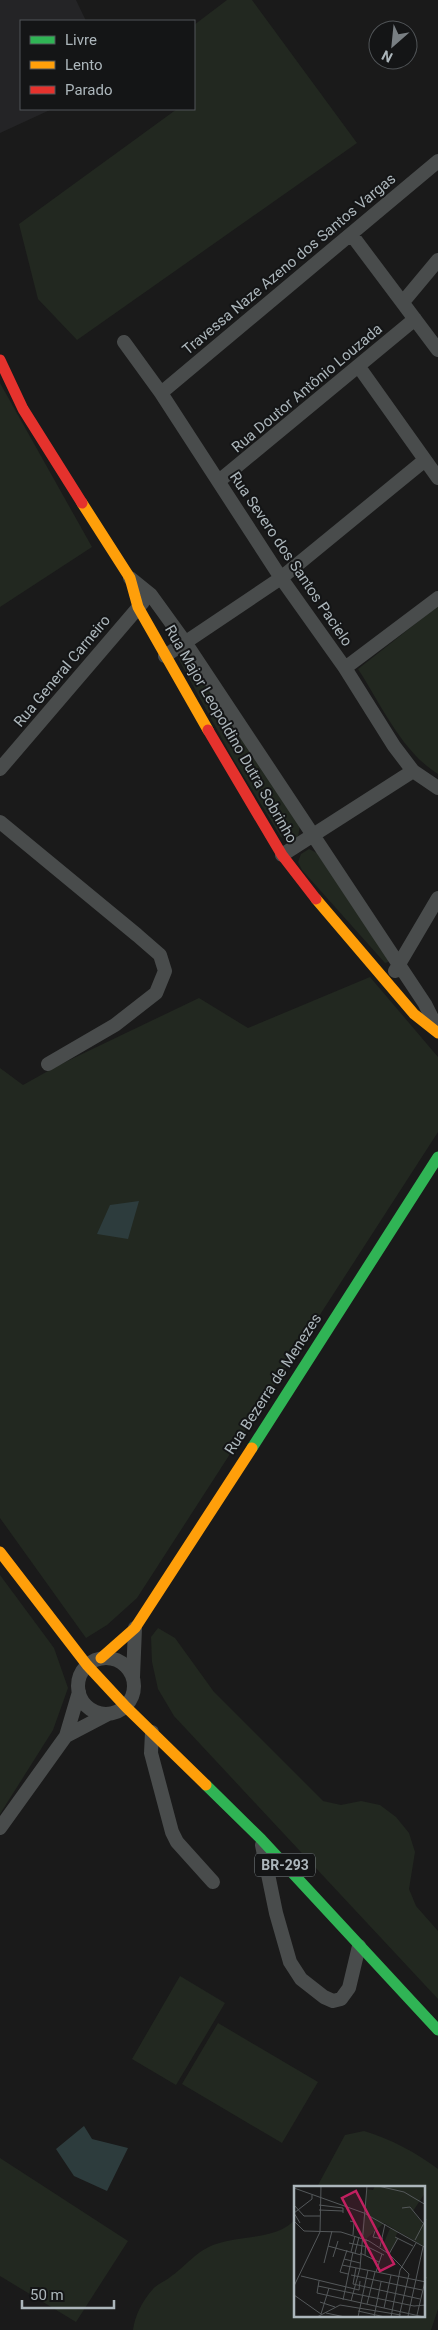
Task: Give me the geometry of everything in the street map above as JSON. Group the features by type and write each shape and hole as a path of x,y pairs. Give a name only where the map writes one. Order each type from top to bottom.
{"main road":[{"name":"Rua Major Leopoldino Dutra Sobrinho","path":"0,360 23,409 130,578 138,607 245,796 282,854 318,902 414,1014 438,1032"},
{"name":"Rua Bezerra de Menezes","path":"101,1658 135,1628 438,1157"},
{"name":"BR-293","path":"0,1552 88,1665 126,1707 261,1839 438,2030"}],"street":[{"name":"Travessa Naze Azeno dos Santos Vargas","path":"161,393 438,161"},
{"path":"351,234 438,350"},
{"path":"402,302 438,260"},
{"name":"Rua Doutor Antônio Louzada","path":"220,482 415,318"},
{"name":"Rua Severo dos Santos Pacielo","path":"124,342 161,393 281,578 345,668 413,771 438,788"},
{"path":"359,367 438,478"},
{"path":"165,656 281,578 425,460"},
{"name":"Rua Major Leopoldino Dutra Sobrinho","path":"130,578 151,595 185,642 426,1004 438,1032"},
{"name":"Rua General Carneiro","path":"0,769 138,607 151,595"},
{"path":"345,668 438,598"},
{"path":"282,854 413,771"},
{"path":"0,822 138,935 160,955 165,971 156,993 115,1025 48,1064"},
{"path":"387,982 438,898"},
{"path":"66,1736 108,1714 126,1707 132,1698 135,1687 133,1677 135,1628"},
{"path":"0,1828 66,1736 79,1692 82,1673 88,1665 101,1658 111,1658 121,1662 128,1668 133,1677"},
{"path":"79,1692 82,1701 89,1708 98,1713 108,1714"},
{"path":"152,1732 150,1753 172,1832 178,1842 213,1882"},
{"path":"261,1839 287,1954 301,1979 324,1997 332,2001 341,1999 349,1988 359,1946"}],"shaded area":[{"path":"0,0 76,0 86,20 20,20 20,110 50,110 0,133"},
{"path":"227,0 252,0 357,143 77,340 38,299 19,224 176,110 195,110 195,24"},
{"path":"0,383 92,547 0,607"},
{"path":"438,606 438,774 413,753 402,740 358,669"},
{"path":"185,653 300,825 298,837 287,840 281,837 232,757 179,660 180,655"},
{"path":"309,849 317,853 389,958 388,962 385,963 302,870 298,862 301,854"},
{"path":"370,977 438,1057 438,1132 137,1598 107,1625 86,1638 0,1518 0,1068 23,1085 57,1066 199,998 248,1028"},
{"path":"139,1201 128,1239 97,1234 110,1205"},
{"path":"0,1575 54,1648 68,1688 53,1730 0,1814"},
{"path":"158,1628 175,1638 214,1692 323,1801 341,1805 361,1801 380,1805 396,1817 409,1833 415,1852 409,1889 416,1906 438,1931 438,1999 174,1716 158,1689 152,1662 151,1637"},
{"path":"180,1976 225,2003 176,2085 132,2059"},
{"path":"218,2023 318,2082 282,2143 182,2084"},
{"path":"84,2126 92,2139 128,2148 107,2191 74,2176 56,2149"},
{"path":"364,2131 384,2138 421,2157 438,2169 438,2309 431,2330 133,2330 140,2308 153,2289 175,2274 203,2250 226,2241 269,2234 288,2226 294,2220 294,2318 426,2318 426,2186 318,2186 345,2135"},
{"path":"0,2158 128,2241 76,2322 0,2276"}],"traffic: fast":[{"path":"252,1448 438,1157"},
{"path":"206,1785 261,1839 438,2030"}],"traffic: slow":[{"path":"82,503 130,578 138,607 208,730"},
{"path":"316,899 414,1014 438,1033"},
{"path":"101,1658 135,1628 252,1448"},
{"path":"0,1552 87,1665 126,1707 206,1785"}],"traffic: jam":[{"path":"0,360 23,409 82,503"},
{"path":"208,730 282,855 316,899"}]}
